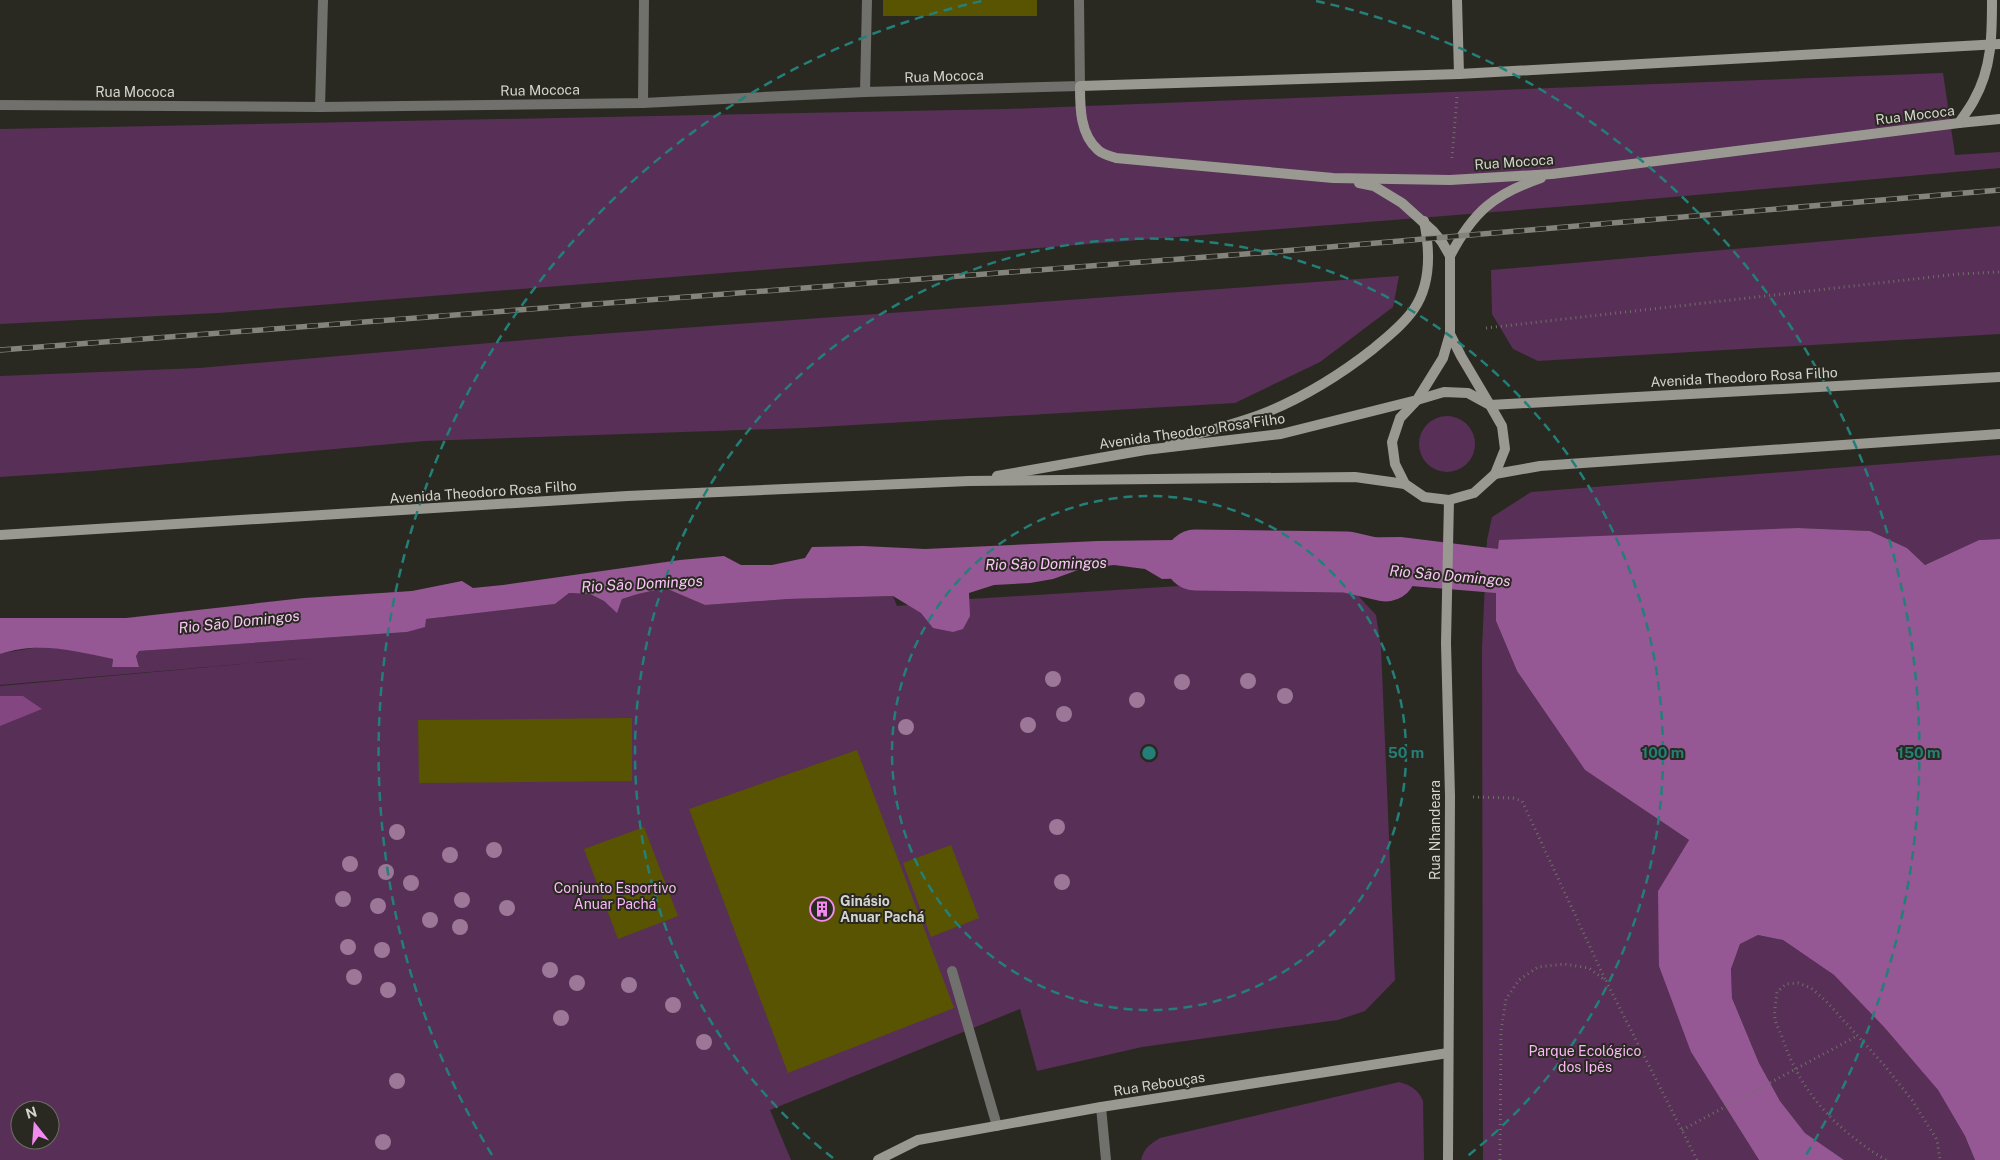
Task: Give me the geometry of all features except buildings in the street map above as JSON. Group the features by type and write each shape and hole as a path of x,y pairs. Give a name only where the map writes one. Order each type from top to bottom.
{"main road":[{"path":"1457,0 1458,74"},
{"path":"1959,123 1973,102 1984,79 1996,44 1992,0"},
{"name":"Rua Mococa","path":"1996,44 1458,74 1080,86 1080,110 1086,136 1098,151 1116,158 1334,178 1450,180 1552,174 2000,119"},
{"path":"1450,334 1502,426 1504,449 1495,474 1474,493 1449,500 1424,497 1405,484 1395,464 1392,442 1400,418 1417,400 1443,358 1450,334 1450,256 1462,232 1474,218 1498,198 1513,188 1552,174"},
{"path":"1334,178 1374,186 1402,202 1424,220 1442,242 1450,256"},
{"path":"1145,450 1265,413 1322,384 1354,364 1393,333 1414,309 1423,288 1430,245 1424,220"},
{"name":"Avenida Theodoro Rosa Filho","path":"1490,405 2000,377"},
{"path":"1417,400 1444,392 1468,393 1490,405"},
{"name":"Avenida Theodoro Rosa Filho","path":"969,481 1145,450 1281,434 1417,400"},
{"path":"1495,474 1540,466 2000,434"},
{"name":"Avenida Theodoro Rosa Filho","path":"0,535 626,496 969,481 1355,477 1405,484"},
{"name":"Rua Nhandeara","path":"1448,1160 1450,796 1446,643 1449,500"},
{"name":"Rua Rebouças","path":"878,1160 918,1140 1101,1107 1448,1053"}],"street":[{"path":"320,107 323,0"},
{"path":"643,103 644,0"},
{"path":"866,92 867,0"},
{"path":"1079,0 1080,86"},
{"name":"Rua Mococa","path":"0,105 320,107 643,103 866,92 1080,86"},
{"path":"952,970 997,1126"},
{"path":"1101,1107 1106,1160"}],"path":[{"path":"1450,180 1458,74"},
{"path":"1486,328 1958,274 2000,272"},
{"path":"1450,796 1513,798 1522,801 1606,981 1697,1160"},
{"path":"1500,1160 1501,1031 1506,998 1519,980 1538,967 1564,964 1589,968 1606,981"},
{"path":"1886,1160 1850,1135 1810,1096 1787,1054 1775,1021 1777,992 1786,984 1798,983 1811,988 1858,1036 1912,1100 1937,1140 1940,1160"},
{"path":"1682,1130 1858,1036"}],"green space":[{"path":"1943,73 1955,155 2000,152 2000,168 1594,204 218,313 0,324 0,129 1007,109"},
{"path":"2000,226 2000,334 1538,361 1513,349 1492,314 1491,270"},
{"path":"1399,276 1393,307 1320,362 1235,403 802,428 424,441 91,471 0,477 0,376 199,368 572,336"},
{"path":"1447,416 1458,418 1467,424 1473,433 1475,444 1473,455 1467,464 1458,470 1447,472 1436,470 1427,464 1421,455 1419,444 1421,433 1427,424 1436,418"},
{"name":"Parque Ecológico dos Ipês","path":"2000,455 2000,539 1979,540 1925,565 1907,548 1870,531 1798,528 1498,549 1496,621 1517,671 1585,770 1689,840 1658,891 1691,1052 1759,1160 1483,1160 1482,647 1487,540 1492,517 1531,492"},
{"name":"Conjunto Esportivo Anuar Pachá","path":"1243,582 1351,588 1376,615 1381,647 1395,980 1365,1011 1338,1020 1142,1047 1037,1071 1020,1009 770,1110 791,1160 0,1160 0,686 321,657 0,685 0,654 40,647 77,650 113,659 112,667 139,666 136,656 139,651 407,632 426,619 555,604 569,593 590,594 604,601 617,612 622,599 665,588 705,605 788,599 893,596 897,606 970,599"},
{"path":"1758,935 1783,940 1834,975 1884,1027 1938,1090 1965,1136 1975,1160 1844,1160 1805,1133 1780,1101 1759,1063 1732,998 1731,969 1740,944"},
{"path":"1399,1082 1413,1088 1419,1093 1423,1101 1424,1160 1141,1160 1148,1147 1160,1138"}],"shaded area":[{"path":"0,696 23,696 42,709 0,726"}],"water":[{"path":"1798,528 1870,531 1907,548 1925,565 1979,540 2000,539 2000,1160 1975,1160 1965,1136 1938,1090 1884,1027 1834,975 1783,940 1758,935 1740,944 1731,969 1732,998 1759,1063 1780,1101 1805,1133 1844,1160 1759,1160 1691,1052 1659,966 1658,891 1689,840 1585,770 1517,671 1496,621 1496,593 1399,585 1380,577 1350,570 1321,568 1296,560 1257,563 1194,578 1162,579 1145,569 1114,565 1081,569 1053,579 1030,583 994,585 969,593 970,616 963,629 953,632 933,628 921,613 893,596 788,599 705,605 665,588 622,599 617,613 604,601 590,594 569,593 555,604 426,619 425,627 407,632 139,651 136,656 139,667 112,667 113,659 57,649 29,648 0,654 0,618 126,618 304,598 412,591 462,581 473,588 503,585 680,560 724,556 741,565 772,565 805,558 812,547 863,546 925,549 1098,541 1401,537 1498,549 1499,540"}],"waterway":[{"name":"Rio São Domingos","path":"1195,560 1347,562 1386,571"}],"railway":[{"path":"0,350 1271,252 2000,190"}],"place":[{"name":"Ginásio Anuar Pachá","path":"822,909"}]}
